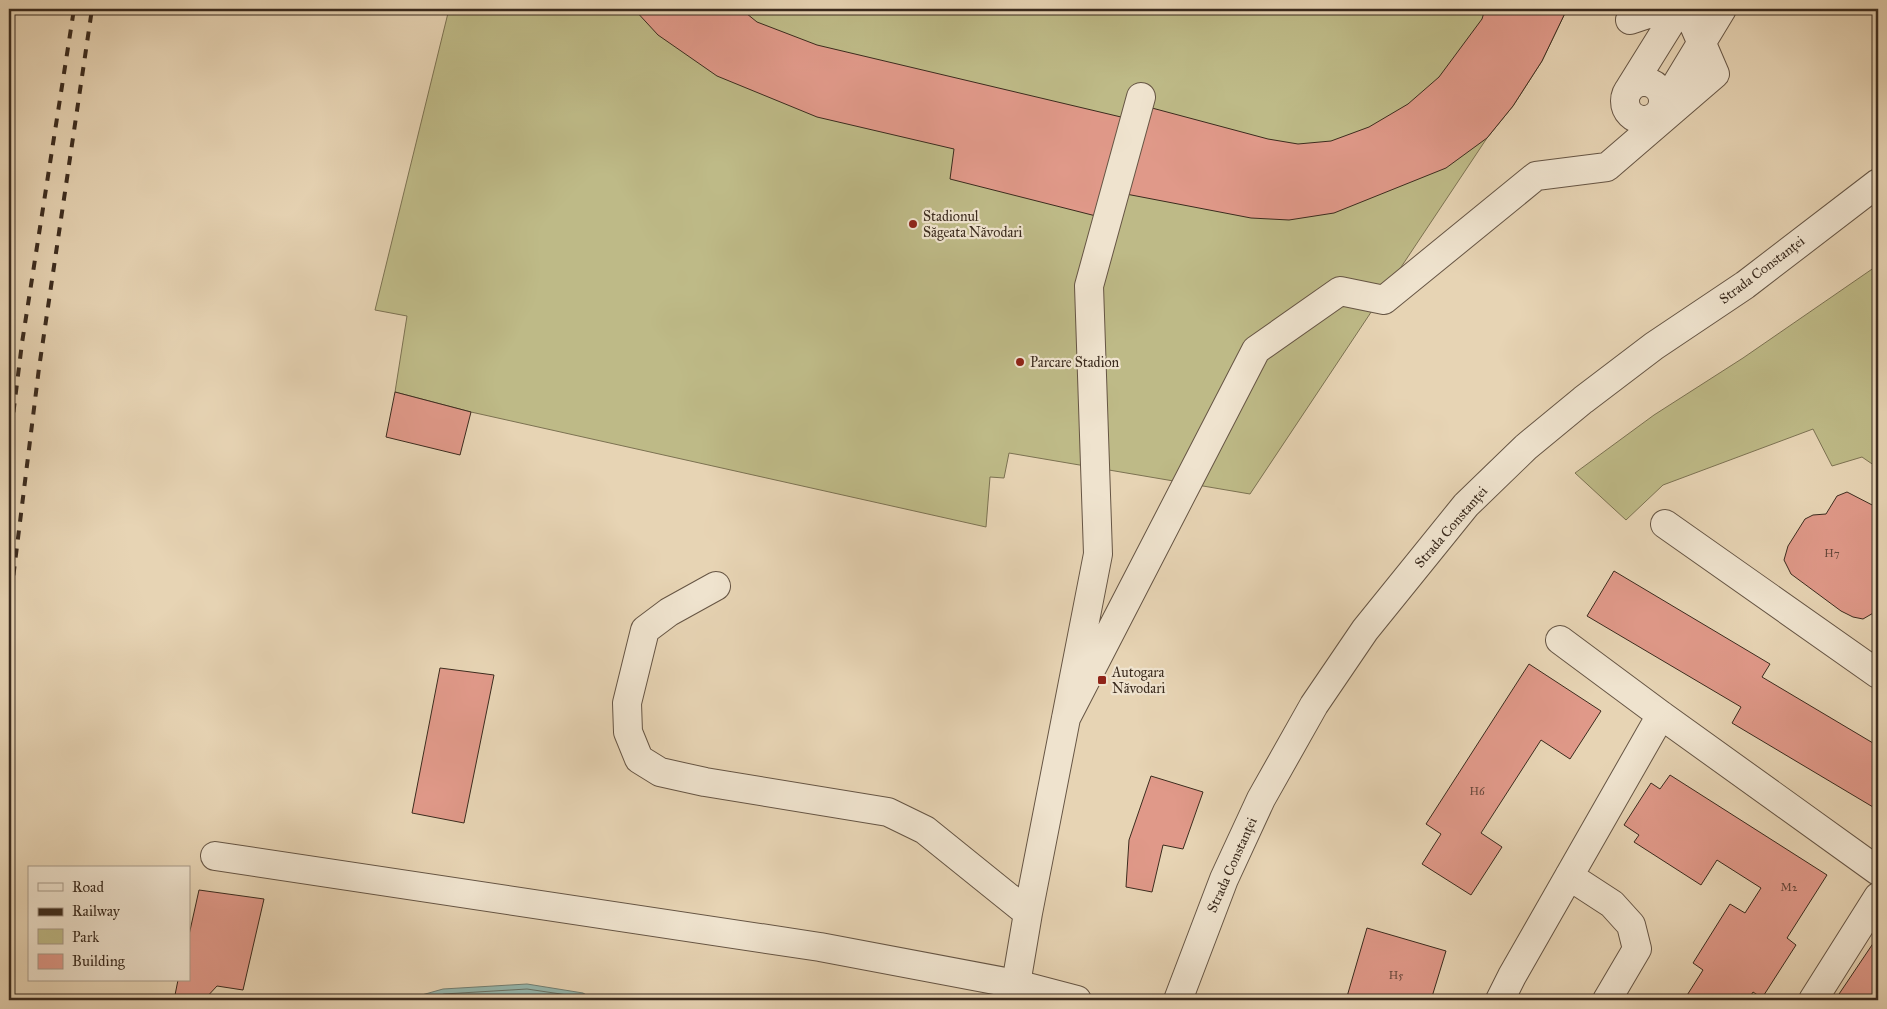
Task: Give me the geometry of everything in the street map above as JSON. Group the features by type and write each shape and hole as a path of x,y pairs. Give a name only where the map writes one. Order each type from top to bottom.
{"street":[{"path":"1630,20 1663,9"},
{"path":"1679,9 1628,91 1626,104 1628,110 1636,118 1648,119 1662,108 1722,9"},
{"path":"1066,718 1256,350 1340,291 1384,300 1536,176 1607,167 1715,74 1687,9"},
{"path":"1016,984 1028,913 1098,554 1088,286 1141,97"},
{"name":"Strada Constanței","path":"1178,1000 1224,879 1262,799 1314,705 1365,630 1466,505 1526,447 1584,400 1654,346 1745,285 1878,183"},
{"path":"1665,524 1878,674"},
{"path":"716,586 669,612 645,630 628,703 628,732 639,759 660,772 705,782 888,812 925,830 1028,913"},
{"path":"1560,640 1661,715 1878,870"},
{"path":"1500,1000 1661,715"},
{"path":"216,856 820,947 1016,984 1076,1000"},
{"path":"1569,876 1612,904 1631,924 1638,949 1608,1000"},
{"path":"1813,1000 1878,896"}],"green space":[{"name":"Stadionul Săgeata Năvodari","path":"449,9 1567,9 1542,61 1513,106 1487,138 1250,494 1009,453 1004,478 990,477 986,527 471,412 395,392 407,316 375,310"},
{"path":"1878,265 1878,468 1862,457 1832,466 1813,429 1663,485 1626,520 1575,473 1654,415 1743,358"}],"water":[{"path":"527,984 583,993 595,1000 404,1000 443,989"}],"building":[{"path":"634,9 741,9 757,22 817,45 1121,117 1096,216 950,179 954,149 817,117 717,76 658,35"},
{"path":"1485,9 1567,9 1542,61 1513,106 1487,138 1446,168 1334,213 1289,220 1251,218 1126,194 1152,108 1268,139 1298,144 1331,141 1369,127 1408,104 1439,77 1482,19"},
{"path":"395,392 471,412 460,455 386,437"},
{"path":"1847,492 1878,508 1878,607 1875,612 1863,619 1853,617 1841,611 1791,574 1784,560 1788,546 1805,519 1813,515 1826,514 1837,496"},
{"path":"1614,571 1770,664 1762,677 1878,746 1878,810 1732,723 1741,707 1587,616"},
{"path":"1529,664 1601,711 1570,759 1541,740 1481,833 1502,847 1471,895 1422,864 1441,834 1426,824"},
{"path":"440,668 494,675 464,823 412,813"},
{"path":"1670,775 1827,875 1787,938 1796,945 1762,998 1753,992 1748,1000 1684,1000 1703,970 1693,963 1730,904 1745,913 1761,888 1717,860 1701,885 1634,842 1639,835 1624,825 1651,783 1660,789"},
{"path":"1151,776 1203,792 1183,849 1163,845 1152,892 1126,887 1129,840"},
{"path":"199,890 264,899 243,990 217,986 204,1000 174,1000 178,982 190,982 190,930"},
{"path":"1367,928 1446,951 1431,1000 1346,1000"},
{"path":"1874,942 1878,944 1878,1000 1835,1000"}],"railway":[{"path":"9,448 22,343 74,9"},
{"path":"9,611 39,368 92,9"}],"place":[{"name":"Stadionul Săgeata Năvodari","path":"913,224"},
{"name":"Parcare Stadion","path":"1020,362"},
{"name":"Autogara Năvodari","path":"1102,680"}]}
